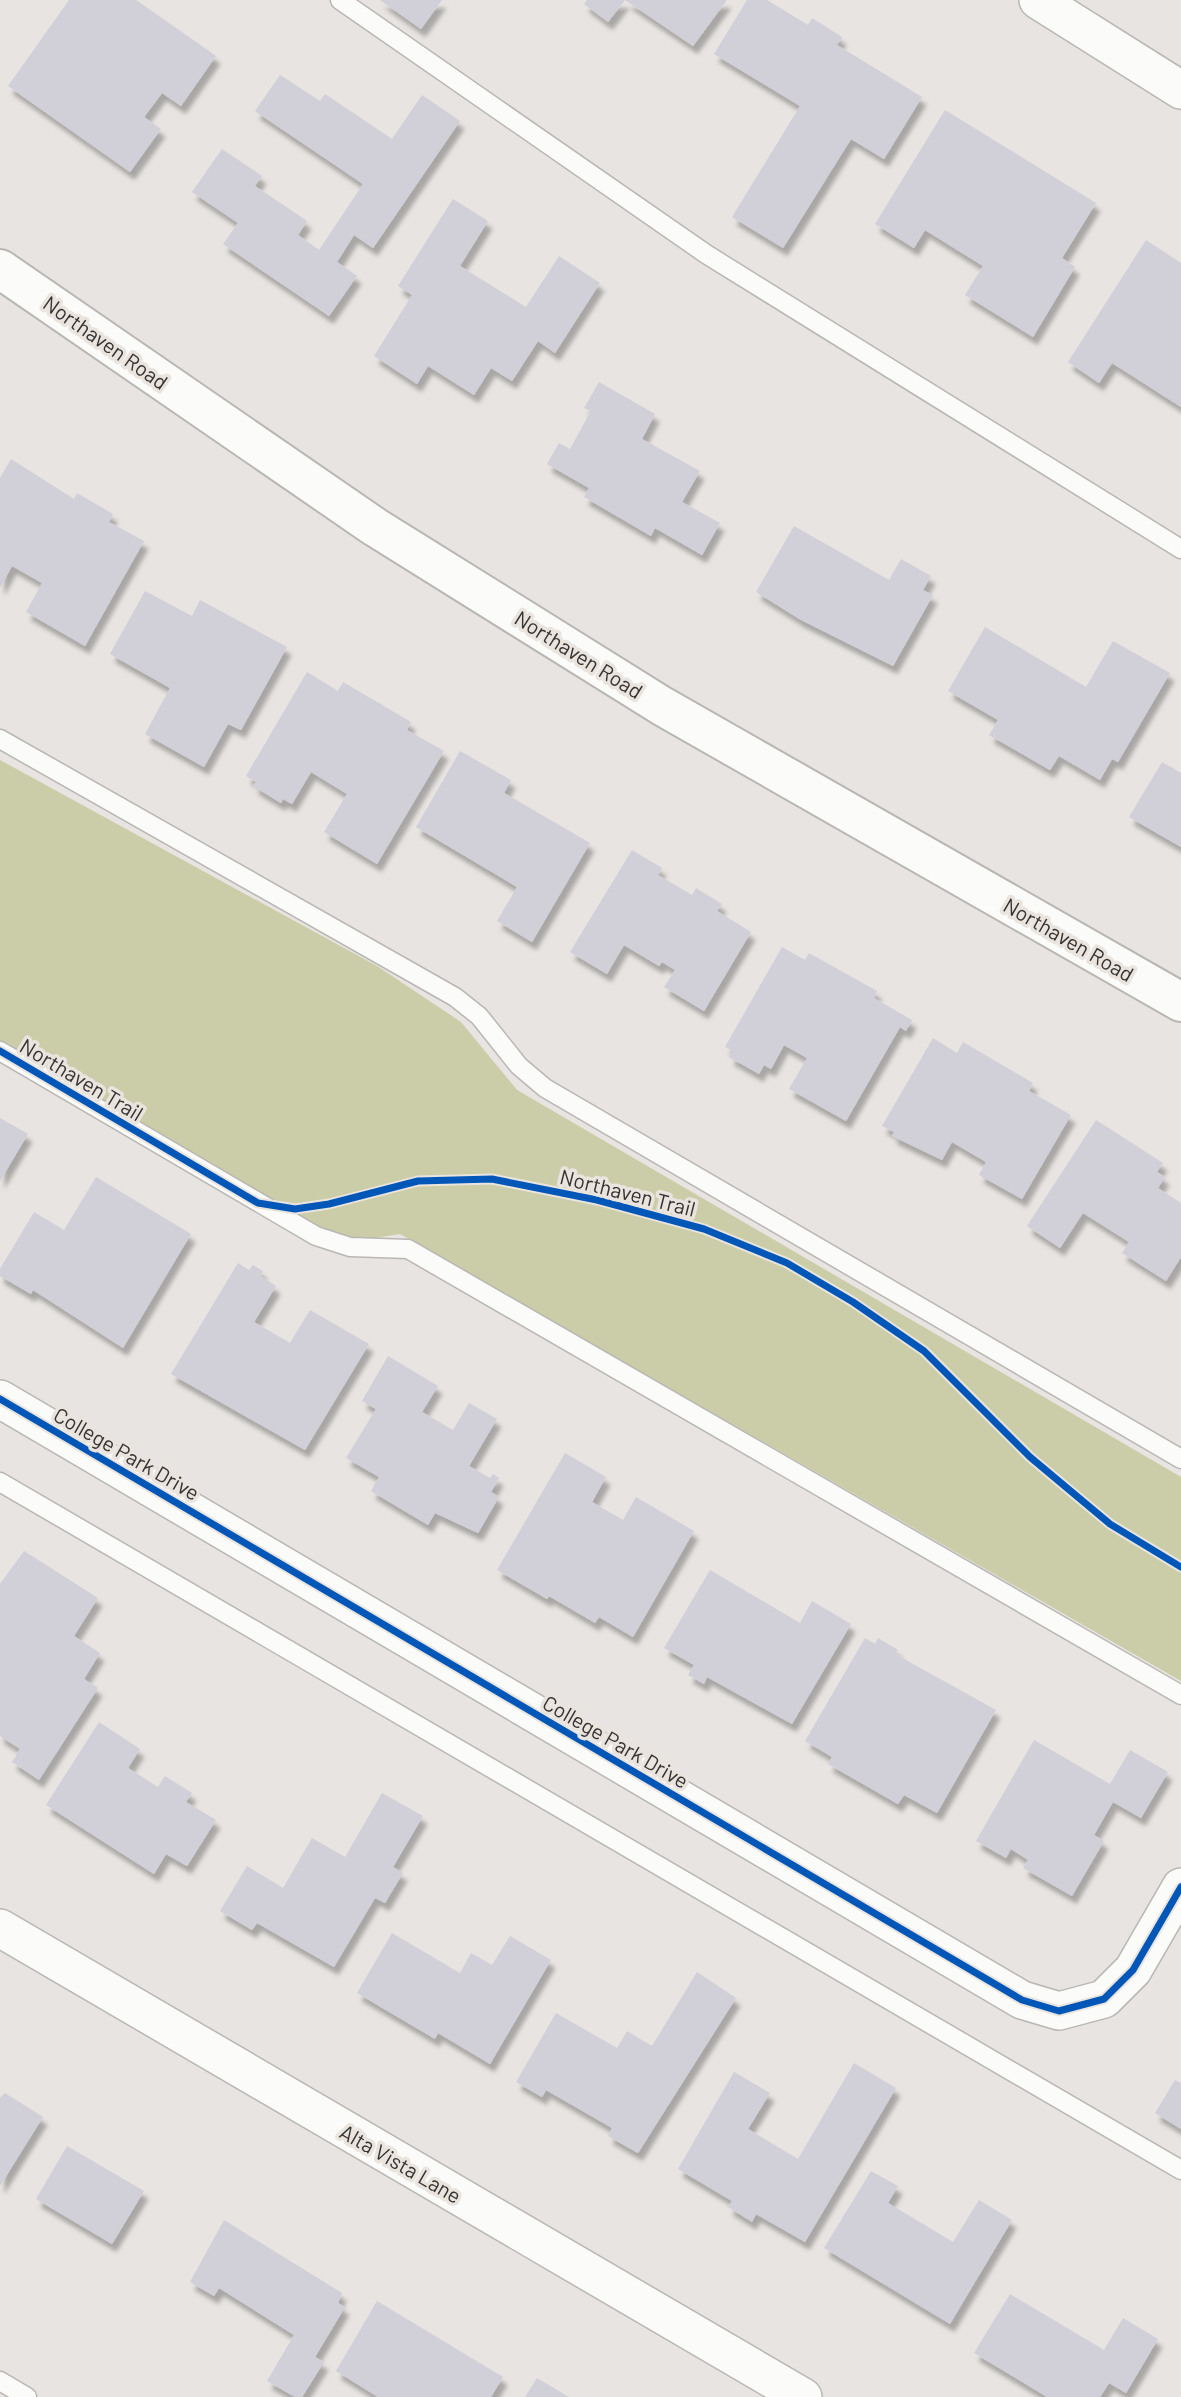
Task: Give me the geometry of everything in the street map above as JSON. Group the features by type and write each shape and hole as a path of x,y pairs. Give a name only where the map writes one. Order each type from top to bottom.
{"street":[{"path":"1038,0 1181,90"},
{"name":"Northaven Road","path":"0,269 374,527 662,706 1181,1002"},
{"name":"College Park Drive","path":"0,1399 1022,2000 1059,2011 1104,1999 1133,1970 1181,1886"},
{"name":"Alta Vista Lane","path":"0,1928 803,2397"}],"lane":[{"path":"340,0 706,254 1181,549"},
{"path":"0,739 455,996 479,1016 520,1066 545,1088 1181,1459"},
{"name":"Northaven Trail","path":"0,1051 316,1236 350,1247 408,1249 1181,1695"},
{"path":"0,1482 1181,2170"},
{"path":"0,2381 27,2397"}],"green space":[{"path":"0,760 377,966 461,1022 517,1090 1181,1477 1181,1681 400,1234 318,1247 0,1060"}],"building":[{"path":"69,0 136,0 216,56 181,106 162,93 144,117 161,129 130,172 8,86"},
{"path":"380,0 442,0 421,29"},
{"path":"587,0 625,0 608,22 584,4"},
{"path":"625,0 727,0 693,46"},
{"path":"747,0 767,0 808,25 812,18 842,37 837,45 922,97 884,159 851,139 783,248 732,217 800,106 714,54"},
{"path":"280,75 320,101 325,94 392,139 422,95 460,121 373,248 354,235 337,262 357,276 329,316 223,244 238,223 192,192 222,149 262,176 255,186 307,221 298,235 319,250 363,184 255,111"},
{"path":"945,110 1096,203 1062,258 1075,267 1033,337 965,295 983,266 925,230 914,248 875,224"},
{"path":"453,199 488,221 460,266 526,307 559,256 600,283 555,353 538,341 512,381 491,368 474,395 428,366 417,384 374,356 412,295 398,286"},
{"path":"1146,240 1181,263 1181,407 1112,363 1099,383 1068,362"},
{"path":"599,382 655,414 642,439 700,471 682,502 720,523 702,555 655,528 651,536 584,497 589,488 547,464 559,443 570,449 591,411 584,408"},
{"path":"11,459 74,499 77,493 113,514 109,522 144,541 85,646 26,612 42,583 12,566 0,588 0,478"},
{"path":"794,526 889,580 901,559 931,576 923,590 933,595 893,666 801,620 756,592"},
{"path":"145,591 192,616 200,600 287,647 241,730 228,724 204,767 145,734 170,688 110,654"},
{"path":"985,627 1086,687 1113,641 1170,673 1118,762 1112,759 1100,780 1059,756 1050,770 989,735 998,720 948,691"},
{"path":"307,672 338,691 343,682 411,722 407,730 444,751 377,864 324,832 347,794 311,772 292,804 283,799 281,803 253,786 256,782 246,776"},
{"path":"460,751 511,780 504,793 590,843 532,942 497,921 517,887 416,827"},
{"path":"1162,762 1181,773 1181,847 1129,817"},
{"path":"632,850 662,868 658,875 692,895 696,888 722,904 717,911 751,932 704,1011 664,987 675,970 662,962 659,966 624,945 607,974 570,952"},
{"path":"782,947 805,960 809,953 877,991 874,998 912,1020 906,1031 900,1027 846,1121 789,1089 807,1058 784,1045 771,1069 764,1065 759,1074 729,1057 733,1051 725,1047"},
{"path":"933,1038 957,1053 963,1042 1033,1083 1029,1091 1071,1115 1022,1199 979,1175 986,1162 952,1142 942,1160 892,1136 894,1132 882,1126"},
{"path":"0,1118 28,1134 0,1181"},
{"path":"1096,1120 1163,1163 1157,1172 1165,1177 1158,1188 1181,1203 1181,1257 1166,1281 1122,1253 1129,1242 1083,1213 1060,1248 1027,1226"},
{"path":"96,1177 191,1234 123,1348 33,1290 31,1294 0,1276 0,1269 34,1212 64,1230"},
{"path":"238,1263 249,1270 253,1265 263,1271 260,1276 276,1286 254,1322 290,1343 310,1310 369,1344 305,1450 171,1374"},
{"path":"388,1356 438,1386 422,1412 453,1430 469,1403 497,1419 469,1466 490,1478 493,1474 499,1478 491,1492 499,1497 478,1533 435,1513 428,1525 371,1491 379,1477 346,1458 376,1409 362,1401"},
{"path":"565,1453 606,1477 592,1502 623,1520 636,1497 694,1531 633,1637 599,1617 595,1623 497,1570"},
{"path":"24,1551 98,1598 74,1636 100,1653 84,1679 98,1688 39,1780 12,1762 20,1749 0,1736 0,1584"},
{"path":"710,1570 800,1623 812,1601 851,1624 792,1724 707,1677 704,1684 688,1675 694,1665 664,1648"},
{"path":"865,1638 875,1644 878,1638 898,1650 895,1654 996,1710 937,1813 904,1795 898,1804 828,1764 832,1757 805,1741"},
{"path":"99,1722 140,1749 128,1768 158,1787 165,1776 192,1793 186,1802 216,1820 187,1866 166,1854 154,1874 46,1805"},
{"path":"1034,1740 1110,1784 1130,1750 1168,1772 1141,1818 1113,1802 1094,1835 1104,1841 1072,1896 1023,1868 1028,1860 1011,1849 1006,1858 976,1841"},
{"path":"382,1793 423,1816 393,1867 403,1873 385,1903 375,1898 334,1967 257,1923 252,1930 220,1911 247,1866 283,1888 312,1838 345,1857"},
{"path":"392,1933 460,1973 471,1953 492,1965 510,1936 551,1960 490,2064 438,2033 435,2039 357,1993"},
{"path":"697,1972 736,1998 638,2153 608,2136 612,2128 546,2090 542,2097 516,2082 556,2013 617,2048 627,2031 652,2046"},
{"path":"854,2063 896,2088 805,2242 756,2214 752,2222 728,2207 732,2201 678,2169 734,2072 770,2093 748,2129 798,2159"},
{"path":"1175,2080 1181,2083 1181,2129 1155,2113"},
{"path":"5,2093 43,2117 0,2186 0,2098"},
{"path":"67,2146 144,2191 112,2244 36,2199"},
{"path":"871,2171 898,2186 888,2203 953,2242 979,2200 1012,2220 950,2324 824,2248"},
{"path":"224,2220 342,2293 338,2303 345,2307 315,2357 324,2362 302,2397 295,2397 267,2381 294,2335 219,2288 214,2296 190,2282"},
{"path":"1010,2294 1104,2350 1123,2318 1158,2339 1126,2393 1109,2383 1100,2397 1047,2397 974,2353"},
{"path":"377,2301 503,2377 491,2397 378,2397 336,2371"},
{"path":"537,2378 569,2397 525,2397"}],"cycle path":[{"path":"0,1051 258,1203 295,1209 329,1204 418,1181 492,1179 597,1200 704,1229 787,1263 853,1302 924,1351 1030,1457 1110,1524 1181,1567"},
{"path":"0,1399 1022,2000 1059,2011 1104,1999 1133,1970 1181,1887"}]}
